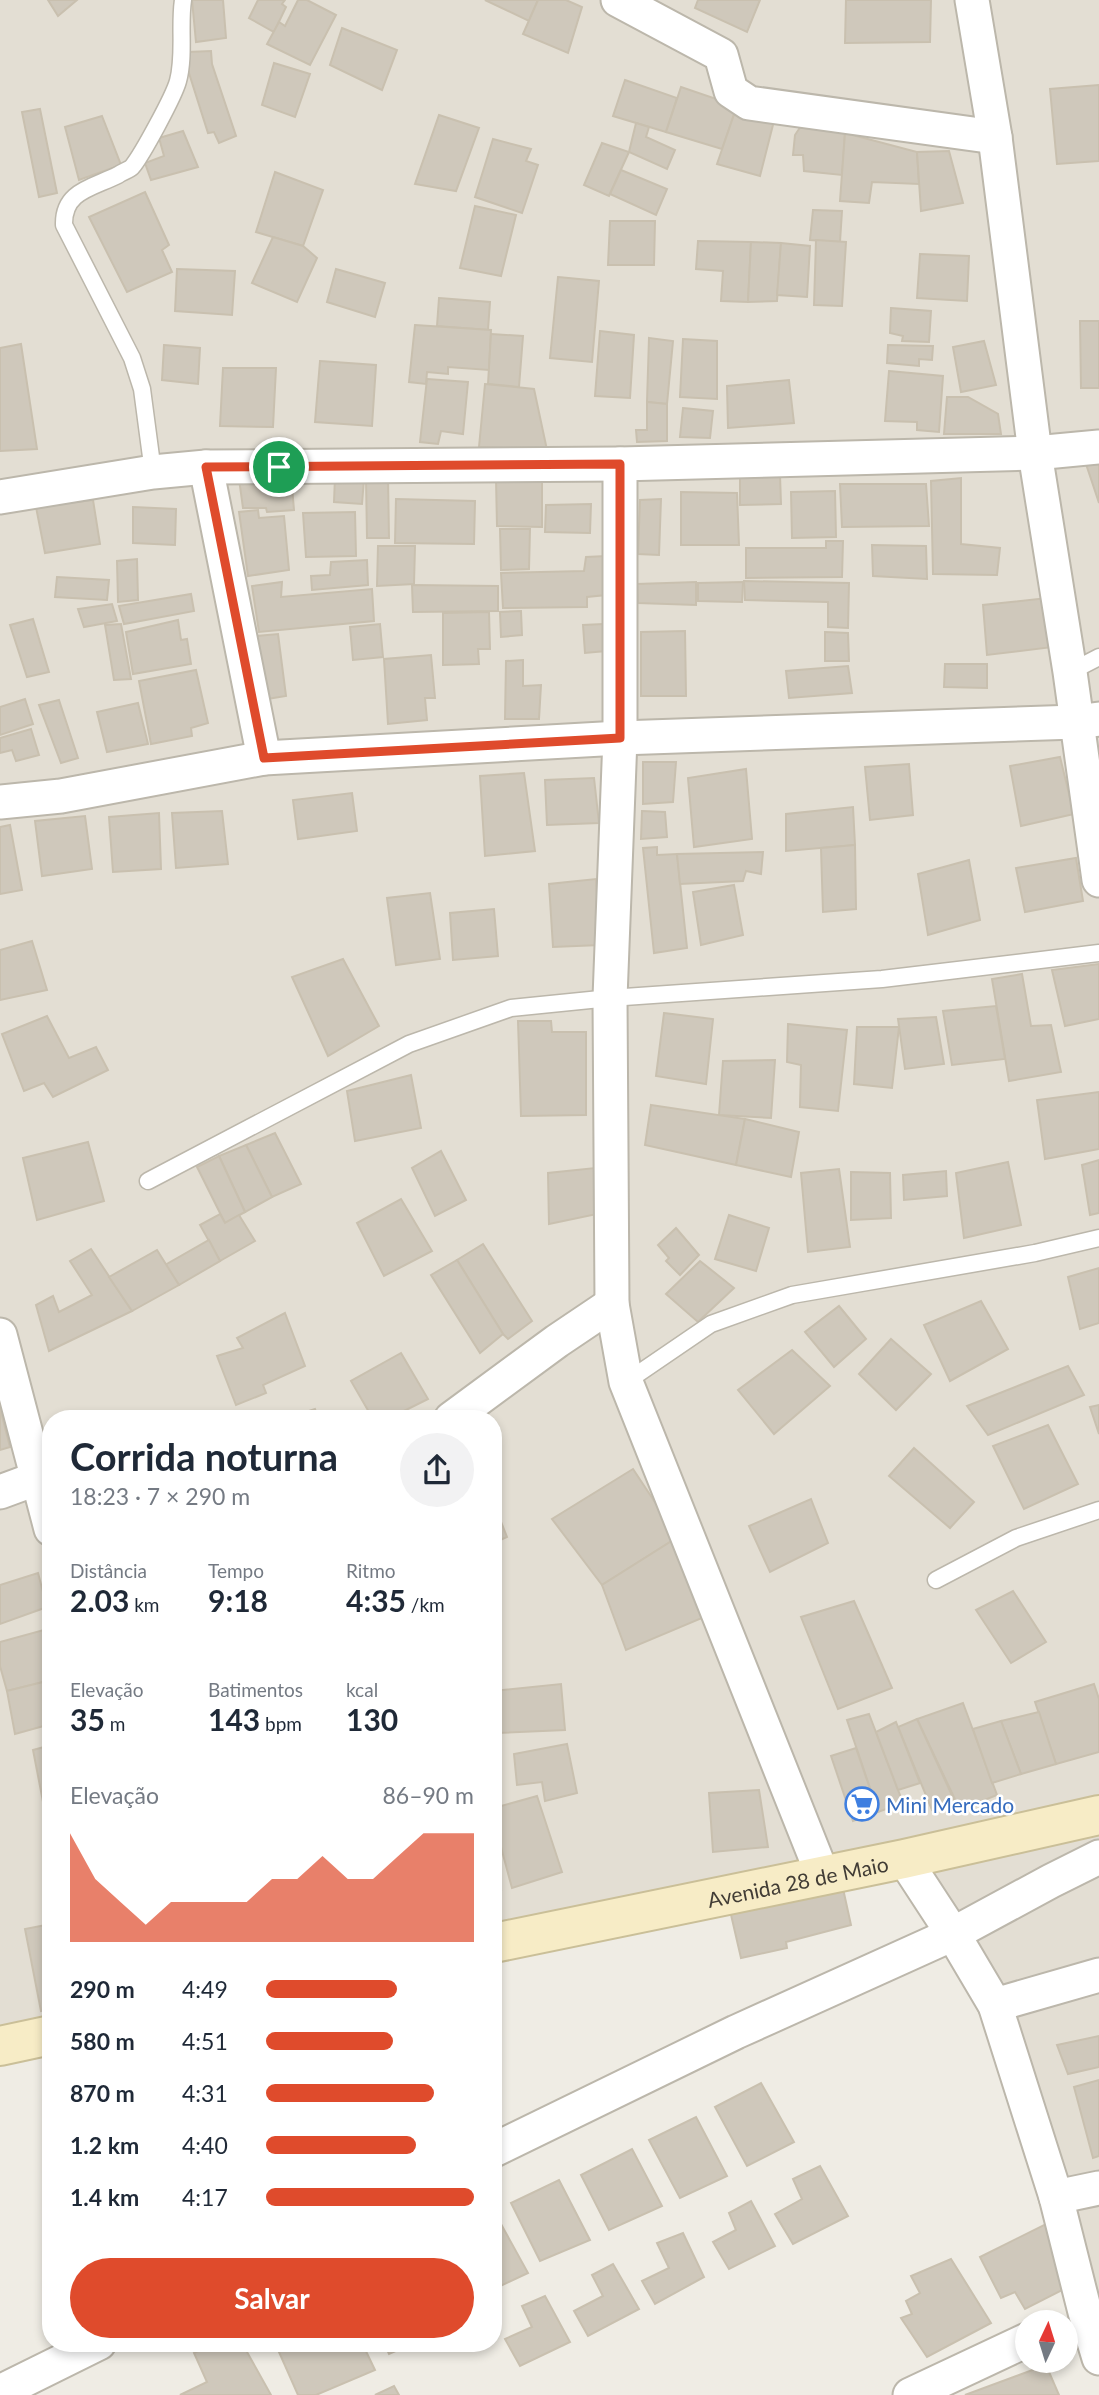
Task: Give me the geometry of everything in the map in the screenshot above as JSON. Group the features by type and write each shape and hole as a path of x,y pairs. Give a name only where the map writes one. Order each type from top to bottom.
{"street":[{"path":"618,0 721,55 731,91 749,103 995,137"},
{"path":"972,0 995,137 1035,453 1085,665 1099,880"},
{"path":"0,497 153,472 206,467 620,464 1035,453 1099,447"},
{"path":"620,464 620,738 610,998 612,1304 626,1382 823,1876"},
{"path":"206,467 264,758"},
{"path":"0,802 61,796 264,758 620,738 1087,720"},
{"path":"462,1410 612,1304"},
{"path":"0,1335 42,1494"},
{"path":"0,1492 38,1478"},
{"name":"Avenida 28 de Maio","path":"502,1941 904,1859 1099,1815"},
{"path":"502,2146 736,2032 953,1934 1099,1857"},
{"path":"904,1859 995,2005 1056,2197 1073,2310"},
{"path":"995,2005 1099,1975"},
{"path":"0,2046 42,2037"},
{"path":"1056,2197 1099,2188"},
{"path":"1078,2324 1099,2358"},
{"path":"910,2395 1015,2346"},
{"path":"0,2392 81,2352"}],"lane":[{"path":"153,472 142,389 132,358 64,225 64,211 68,202 81,193 131,168 165,110 178,81 183,0"},
{"path":"148,1181 409,1044 510,1008 610,998 882,979 1099,953"},
{"path":"626,1382 711,1324 792,1295 912,1272 1035,1253 1099,1238"},
{"path":"936,1580 1016,1538 1099,1510"}],"shaded area":[{"path":"0,0 1099,0 1099,2334 995,2005 904,1859 502,1941 502,1410 42,1410 42,2037 0,2046"}],"building":[{"path":"48,0 77,0 58,16"},
{"path":"192,0 223,0 226,38 196,42"},
{"path":"258,0 285,0 282,4 286,7 274,32 249,18"},
{"path":"298,0 307,0 336,15 310,65 267,44 279,22 285,26"},
{"path":"485,0 538,0 529,21"},
{"path":"538,0 566,0 582,7 568,53 523,34"},
{"path":"698,0 760,0 747,32 695,8"},
{"path":"846,0 931,0 930,42 845,43"},
{"path":"342,28 397,50 382,90 330,65"},
{"path":"211,51 212,64 236,136 219,143 214,132 208,133 188,70 188,52"},
{"path":"274,63 310,74 295,117 262,105"},
{"path":"625,80 677,98 666,132 613,116"},
{"path":"1099,85 1099,161 1057,164 1050,89"},
{"path":"681,87 737,106 722,149 666,132"},
{"path":"737,106 775,117 760,176 717,164"},
{"path":"40,109 57,193 39,197 22,112"},
{"path":"439,115 479,128 456,191 415,184"},
{"path":"102,116 121,165 79,180 65,127"},
{"path":"636,123 649,127 646,137 675,150 667,169 629,152"},
{"path":"801,126 845,133 842,175 804,171 803,155 793,155 795,135"},
{"path":"183,131 198,167 151,180 145,163 164,156 159,138"},
{"path":"845,133 917,152 919,184 872,182 869,203 840,201"},
{"path":"493,139 531,149 526,161 538,165 522,213 475,197"},
{"path":"602,143 629,152 609,196 584,185"},
{"path":"949,151 963,203 921,211 917,152"},
{"path":"621,170 667,189 656,215 610,194"},
{"path":"275,172 323,190 303,246 256,232"},
{"path":"145,192 169,245 162,250 172,272 127,292 89,217"},
{"path":"475,206 516,215 501,276 460,268"},
{"path":"813,210 842,211 840,242 810,240"},
{"path":"610,221 655,221 654,265 608,265"},
{"path":"273,237 303,246 317,258 297,302 252,283"},
{"path":"816,240 846,242 842,306 814,305"},
{"path":"698,241 751,242 748,302 721,301 723,271 696,269"},
{"path":"751,242 781,243 777,301 748,302"},
{"path":"781,243 810,246 807,297 777,295"},
{"path":"920,254 969,256 967,301 917,298"},
{"path":"177,269 235,271 232,315 175,311"},
{"path":"336,269 385,283 375,317 327,302"},
{"path":"558,277 599,281 592,362 550,358"},
{"path":"439,298 490,302 488,330 437,326"},
{"path":"891,308 931,311 929,342 902,341 903,336 890,333"},
{"path":"1080,321 1099,321 1099,388 1081,388"},
{"path":"415,325 491,330 489,370 448,367 448,374 427,372 426,384 409,382"},
{"path":"600,331 634,335 630,398 595,396"},
{"path":"491,334 523,336 519,387 488,384"},
{"path":"649,338 673,341 667,404 647,402"},
{"path":"683,339 717,341 717,399 680,397"},
{"path":"984,341 996,385 961,392 953,347"},
{"path":"21,344 37,449 0,451 0,348"},
{"path":"164,345 200,348 198,384 162,380"},
{"path":"888,345 933,346 932,360 919,359 919,366 887,363"},
{"path":"320,361 376,365 372,426 315,422"},
{"path":"223,368 276,368 273,427 220,426"},
{"path":"889,371 943,376 939,432 917,430 917,422 885,421"},
{"path":"427,379 468,382 463,434 441,431 438,444 420,442"},
{"path":"789,380 794,423 728,428 727,386"},
{"path":"485,384 534,389 547,450 479,447"},
{"path":"947,397 968,397 998,414 1001,434 944,434"},
{"path":"647,402 667,404 667,441 637,442 636,430 647,430"},
{"path":"683,408 713,411 710,438 680,437"},
{"path":"1099,455 1099,503 1084,458"},
{"path":"291,475 294,510 267,512 266,508 243,508 239,479"},
{"path":"780,475 781,504 740,505 740,476"},
{"path":"335,477 364,479 362,504 334,502"},
{"path":"388,477 389,538 367,538 366,478"},
{"path":"542,477 542,527 497,526 496,479"},
{"path":"961,478 961,544 1000,548 997,575 933,574 931,481"},
{"path":"840,484 926,484 929,526 842,527"},
{"path":"835,491 836,537 792,538 791,492"},
{"path":"681,492 737,493 739,545 681,545"},
{"path":"396,499 475,501 474,544 395,543"},
{"path":"661,499 659,555 638,554 640,500"},
{"path":"93,500 100,544 45,553 36,507"},
{"path":"591,504 590,533 545,532 546,505"},
{"path":"133,507 176,509 175,545 133,543"},
{"path":"258,510 259,518 284,516 289,570 248,576 239,512"},
{"path":"355,512 356,556 306,557 303,513"},
{"path":"500,529 530,529 529,569 501,570"},
{"path":"826,541 843,541 842,577 746,578 746,548 826,548"},
{"path":"872,545 926,546 927,579 873,576"},
{"path":"378,546 415,546 414,584 377,586"},
{"path":"606,556 606,595 587,597 587,607 503,608 501,573 584,571 586,557"},
{"path":"137,559 138,600 118,602 117,561"},
{"path":"367,560 368,585 312,590 311,576 330,575 331,562"},
{"path":"57,577 109,580 107,600 55,597"},
{"path":"744,581 849,583 848,628 828,627 828,602 745,600"},
{"path":"282,582 281,597 372,589 374,621 259,632 252,586"},
{"path":"696,582 696,605 638,603 637,584"},
{"path":"743,582 742,602 698,601 698,583"},
{"path":"412,585 498,586 498,611 413,612"},
{"path":"191,594 194,611 124,624 119,606"},
{"path":"1047,598 1053,647 987,655 983,605"},
{"path":"112,604 117,621 84,627 78,609"},
{"path":"521,611 522,635 501,637 500,612"},
{"path":"489,612 490,649 478,649 479,664 443,665 443,613"},
{"path":"33,619 49,672 27,677 10,625"},
{"path":"178,620 181,640 187,639 191,664 133,674 126,632"},
{"path":"121,624 131,679 114,680 105,625"},
{"path":"380,624 383,657 353,660 350,627"},
{"path":"603,624 606,651 585,653 583,625"},
{"path":"685,631 686,696 641,696 641,632"},
{"path":"825,632 848,633 849,661 825,661"},
{"path":"278,634 286,696 267,699 257,636"},
{"path":"431,655 435,698 425,698 427,720 388,724 384,659"},
{"path":"523,660 523,686 541,685 539,719 505,719 506,661"},
{"path":"945,664 987,664 987,688 944,687"},
{"path":"848,666 852,693 789,698 786,671"},
{"path":"196,670 208,723 191,728 192,736 151,744 139,681"},
{"path":"25,699 33,724 0,735 0,707"},
{"path":"59,700 78,758 61,763 39,705"},
{"path":"138,703 148,744 107,752 97,712"},
{"path":"31,729 39,755 16,761 12,750 0,753 0,738"},
{"path":"1060,757 1074,814 1021,826 1010,766"},
{"path":"643,762 676,762 673,802 643,804"},
{"path":"909,764 913,815 870,820 865,767"},
{"path":"746,769 752,839 694,847 688,778"},
{"path":"524,773 535,851 485,856 480,776"},
{"path":"594,778 599,823 547,825 545,780"},
{"path":"352,793 357,831 298,839 293,800"},
{"path":"853,807 855,845 786,851 786,814"},
{"path":"222,811 228,864 176,868 172,813"},
{"path":"642,811 665,812 667,837 641,839"},
{"path":"159,813 161,869 113,872 109,817"},
{"path":"85,816 92,869 42,876 35,821"},
{"path":"10,825 22,890 0,894 0,827"},
{"path":"855,845 856,909 823,912 821,848"},
{"path":"657,847 657,855 677,854 687,948 654,953 643,848"},
{"path":"763,852 761,874 746,871 743,881 680,884 677,854"},
{"path":"1076,858 1083,901 1025,912 1016,868"},
{"path":"969,860 980,920 928,935 918,874"},
{"path":"596,879 600,945 553,947 549,884"},
{"path":"734,885 743,935 701,945 693,892"},
{"path":"430,893 440,959 396,965 387,898"},
{"path":"494,909 498,956 453,960 450,913"},
{"path":"32,941 47,990 0,1000 0,950"},
{"path":"343,959 379,1026 328,1056 292,977"},
{"path":"1099,964 1099,1019 1065,1026 1052,970"},
{"path":"1022,974 1031,1026 1051,1025 1061,1072 1009,1081 992,979"},
{"path":"996,1006 1005,1059 952,1065 943,1011"},
{"path":"664,1013 713,1019 706,1084 656,1076"},
{"path":"47,1016 69,1058 96,1047 108,1070 53,1097 44,1083 24,1091 2,1034"},
{"path":"936,1017 944,1064 905,1069 898,1019"},
{"path":"518,1021 551,1021 552,1032 586,1032 586,1115 521,1116"},
{"path":"788,1024 847,1030 838,1111 800,1107 801,1065 787,1062"},
{"path":"857,1027 899,1027 892,1088 854,1084"},
{"path":"775,1060 771,1118 719,1115 723,1061"},
{"path":"411,1075 421,1128 355,1141 347,1091"},
{"path":"1099,1092 1099,1149 1045,1159 1037,1100"},
{"path":"651,1105 745,1119 736,1165 645,1145"},
{"path":"745,1119 799,1132 791,1177 736,1165"},
{"path":"275,1133 301,1184 272,1197 246,1145"},
{"path":"88,1142 104,1201 37,1220 23,1158"},
{"path":"246,1145 272,1197 245,1212 219,1156"},
{"path":"441,1151 466,1200 435,1216 412,1168"},
{"path":"219,1156 245,1212 225,1223 197,1167"},
{"path":"1099,1160 1099,1213 1090,1215 1082,1165"},
{"path":"1008,1162 1021,1225 964,1238 956,1173"},
{"path":"595,1168 597,1214 549,1224 548,1173"},
{"path":"839,1169 850,1247 808,1252 801,1173"},
{"path":"946,1171 947,1196 904,1200 903,1175"},
{"path":"851,1172 890,1173 891,1218 851,1220"},
{"path":"401,1199 432,1251 384,1276 357,1223"},
{"path":"220,1214 225,1223 239,1215 255,1241 220,1261 200,1225"},
{"path":"729,1215 769,1228 756,1271 715,1259"},
{"path":"676,1228 699,1255 680,1275 666,1261 669,1258 658,1245"},
{"path":"209,1240 220,1261 179,1285 165,1265"},
{"path":"483,1244 532,1321 508,1339 457,1260"},
{"path":"91,1249 132,1311 49,1351 36,1305 53,1296 59,1312 92,1295 70,1261"},
{"path":"157,1250 179,1285 132,1311 109,1277"},
{"path":"457,1260 503,1334 480,1353 431,1275"},
{"path":"700,1261 734,1288 698,1322 666,1294"},
{"path":"1099,1268 1099,1323 1080,1329 1068,1277"},
{"path":"981,1301 1008,1349 950,1381 924,1325"},
{"path":"839,1306 866,1339 834,1367 805,1332"},
{"path":"285,1313 305,1366 263,1385 266,1393 236,1405 217,1356 243,1348 237,1338"},
{"path":"891,1339 931,1374 896,1410 859,1374"},
{"path":"792,1350 830,1386 774,1434 738,1390"},
{"path":"401,1353 428,1399 406,1410 368,1410 351,1381"},
{"path":"1068,1366 1084,1395 988,1435 967,1406"},
{"path":"1099,1405 1099,1434 1090,1407"},
{"path":"0,1408 10,1447 0,1450"},
{"path":"1048,1425 1078,1484 1024,1509 993,1446"},
{"path":"914,1448 974,1502 950,1528 889,1476"},
{"path":"633,1469 678,1537 602,1585 552,1519"},
{"path":"811,1499 828,1543 770,1572 749,1526"},
{"path":"502,1524 507,1537 502,1539"},
{"path":"678,1537 702,1618 626,1650 602,1585"},
{"path":"38,1573 42,1588 42,1609 0,1624 0,1585"},
{"path":"1013,1591 1046,1642 1011,1663 976,1610"},
{"path":"854,1601 892,1688 838,1709 801,1617"},
{"path":"42,1630 42,1682 7,1691 0,1666 0,1642"},
{"path":"42,1682 42,1726 15,1734 7,1691"},
{"path":"561,1684 565,1730 502,1733 502,1690"},
{"path":"1094,1684 1099,1699 1099,1752 1056,1764 1035,1702"},
{"path":"963,1703 997,1795 960,1810 917,1719"},
{"path":"1039,1712 1056,1764 1021,1774 1001,1721"},
{"path":"869,1714 903,1803 878,1812 847,1720"},
{"path":"917,1719 955,1802 932,1810 898,1727"},
{"path":"1001,1721 1021,1774 992,1783 973,1729"},
{"path":"896,1722 920,1783 898,1790 876,1732"},
{"path":"567,1744 577,1793 545,1801 542,1782 517,1785 514,1754"},
{"path":"42,1748 42,1796 33,1750"},
{"path":"856,1748 878,1812 853,1821 831,1756"},
{"path":"759,1790 768,1847 713,1852 709,1793"},
{"path":"537,1796 562,1872 512,1888 502,1851 502,1806"},
{"path":"842,1884 851,1925 786,1942 787,1948 741,1958 729,1906"},
{"path":"42,1926 42,2011 41,2011 25,1929"},
{"path":"1099,2036 1099,2067 1068,2074 1057,2045"},
{"path":"1099,2080 1099,2156 1093,2158 1074,2087"},
{"path":"761,2083 794,2142 747,2166 715,2107"},
{"path":"696,2117 727,2176 680,2198 649,2140"},
{"path":"632,2149 662,2206 609,2230 581,2175"},
{"path":"820,2166 848,2216 793,2244 775,2214 802,2199 793,2179"},
{"path":"559,2180 590,2240 540,2261 511,2203"},
{"path":"751,2201 775,2246 729,2269 713,2242 736,2230 729,2213"},
{"path":"1046,2224 1072,2285 1025,2309 1015,2292 1001,2298 980,2257"},
{"path":"502,2226 528,2273 502,2285"},
{"path":"683,2233 704,2277 655,2304 642,2281 669,2268 657,2243"},
{"path":"951,2259 991,2323 927,2357 901,2318 912,2314 906,2301 920,2293 911,2276"},
{"path":"613,2264 639,2309 588,2336 574,2311 603,2296 592,2275"},
{"path":"545,2296 570,2342 520,2366 505,2339 532,2327 522,2306"},
{"path":"247,2352 271,2395 180,2395 207,2382 194,2353"},
{"path":"279,2352 366,2352 375,2370 316,2395 298,2395"},
{"path":"1024,2373 1049,2373 1059,2395 965,2395"},
{"path":"394,2386 399,2395 375,2395"}],"place":[{"name":"Mini Mercado","path":"862,1804"}],"route":[{"path":"620,464 620,738 264,758 206,467 279,467 620,464"}]}
